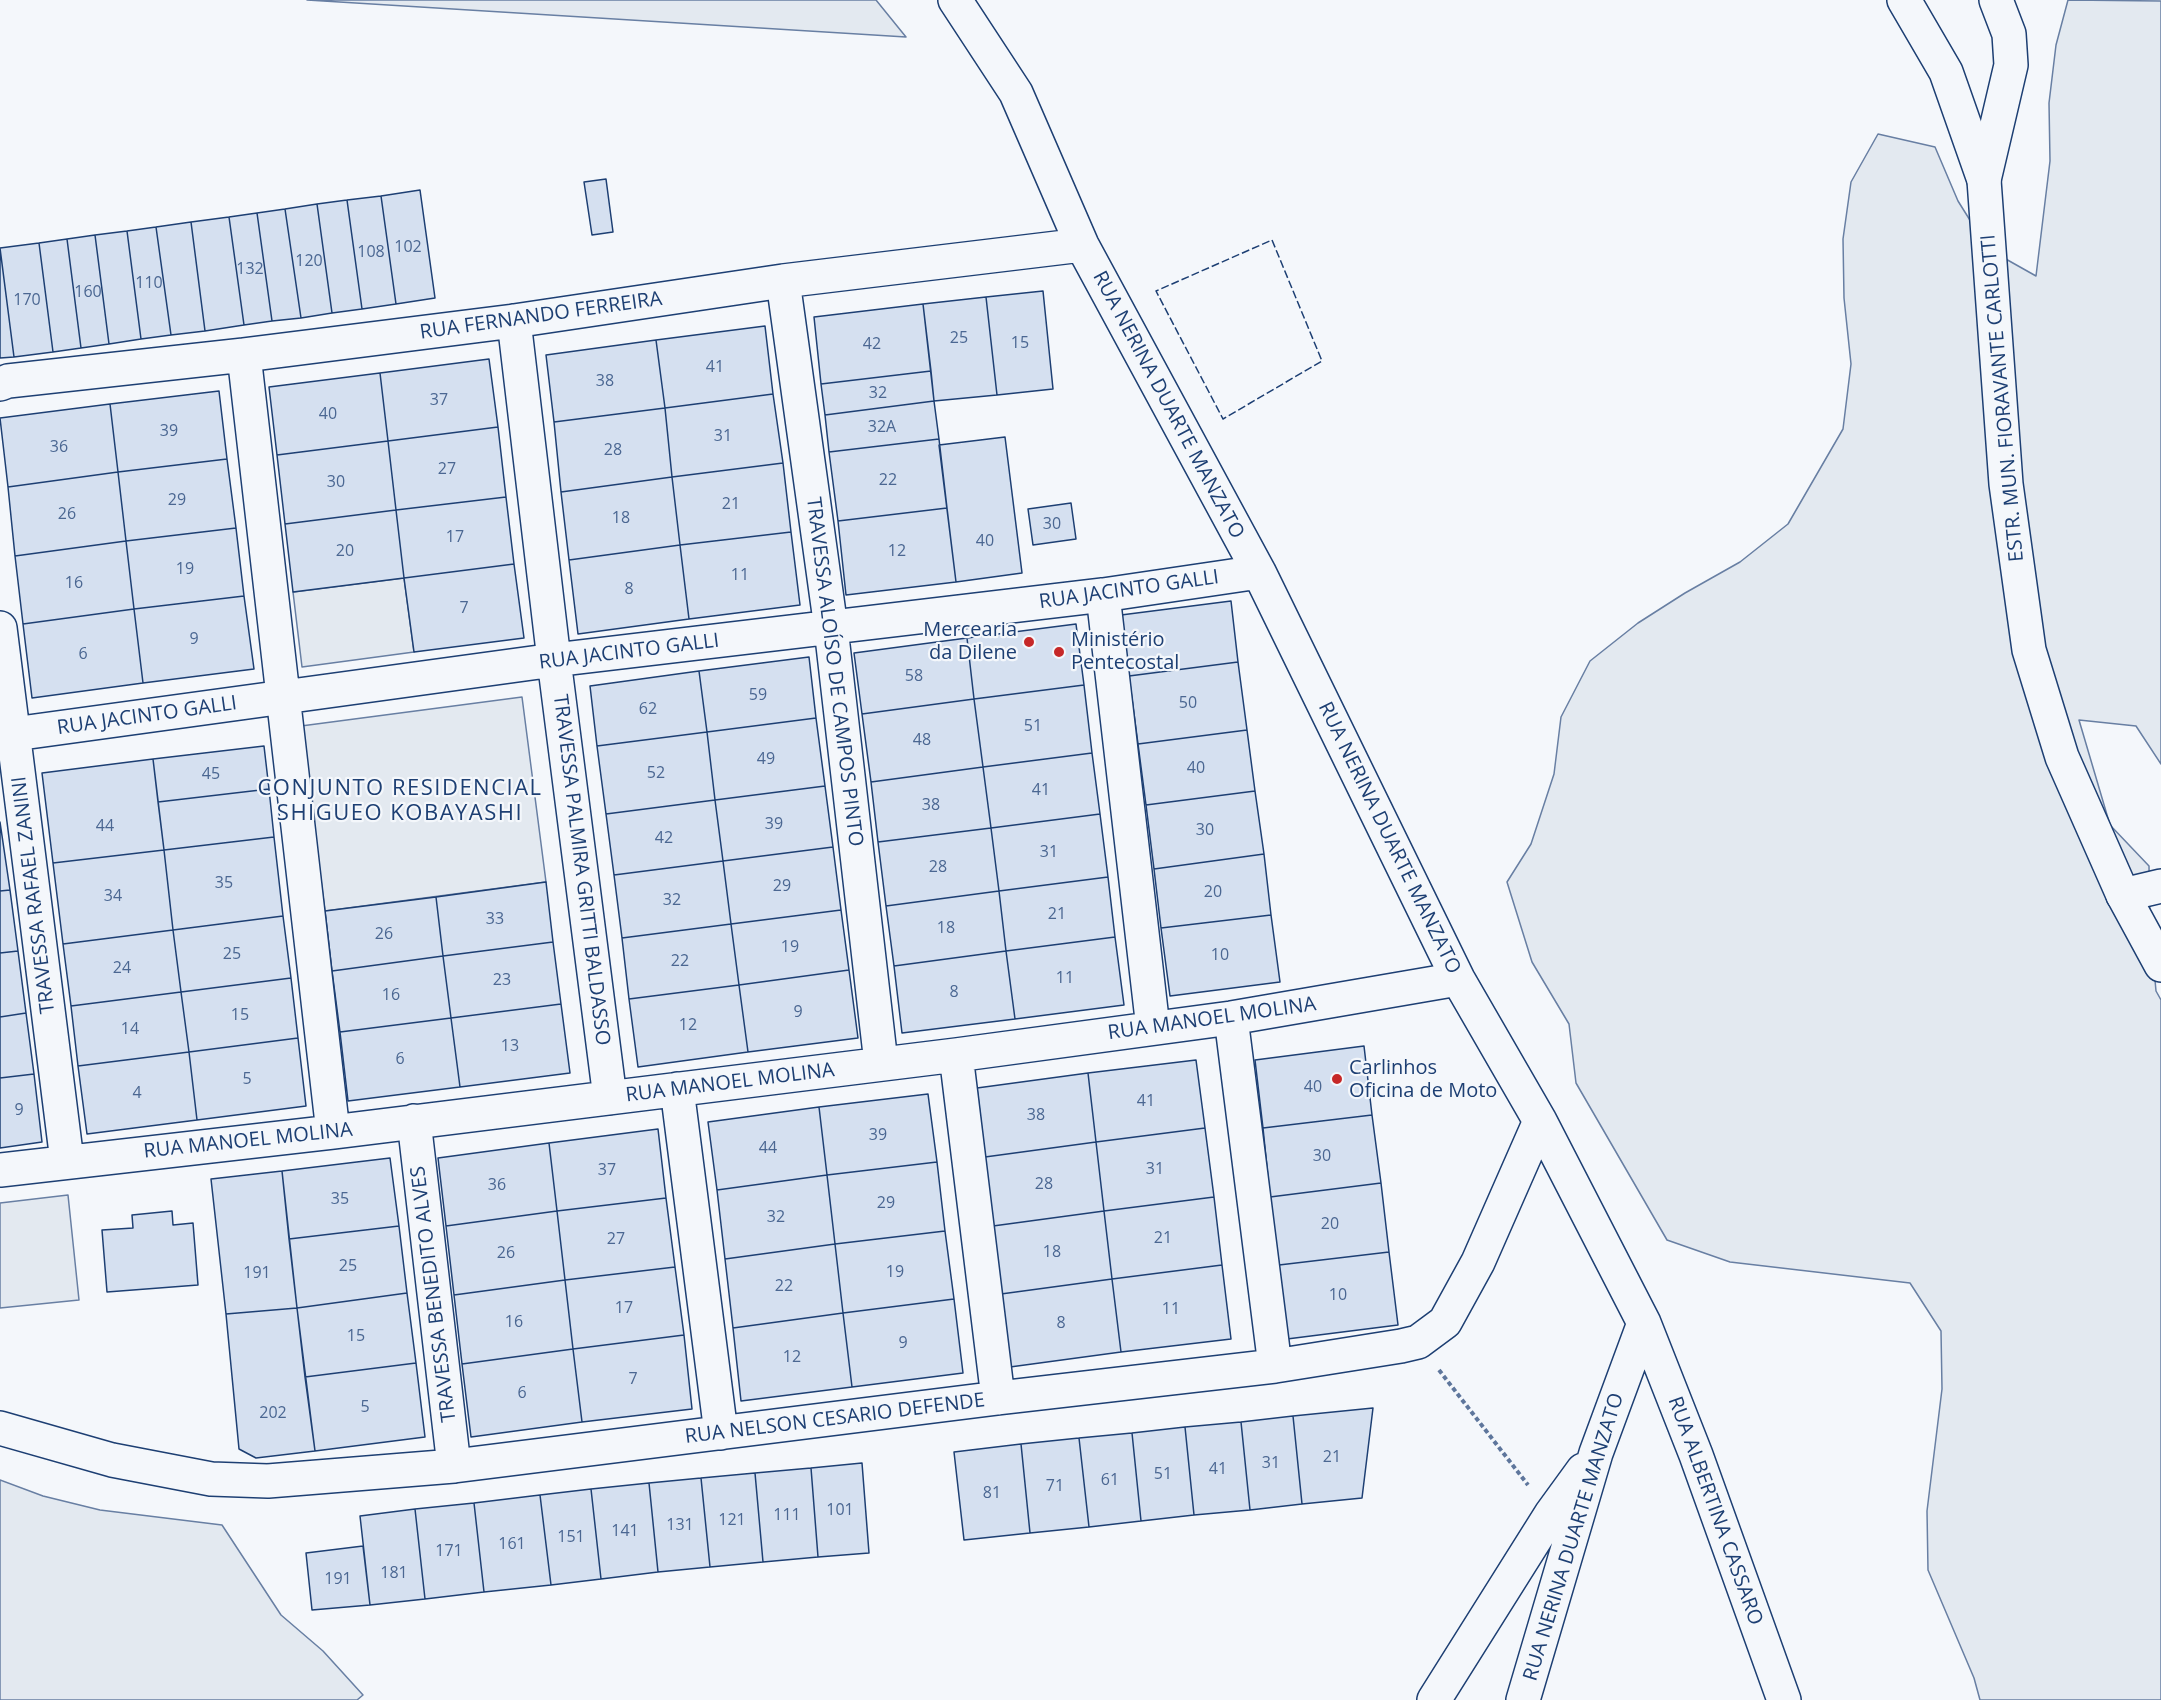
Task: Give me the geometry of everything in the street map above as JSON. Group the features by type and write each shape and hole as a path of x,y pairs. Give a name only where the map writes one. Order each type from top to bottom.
{"street":[{"name":"RUA NERINA DUARTE MANZATO","path":"955,0 1016,93 1082,245 1259,572 1458,979 1540,1121 1644,1323 1596,1453 1523,1700"},
{"name":"ESTR. MUN. FIORAVANTE CARLOTTI","path":"1904,0 1946,72 1984,180 2006,484 2029,650 2062,757 2124,895 2161,965"},
{"path":"1984,180 2011,65 2009,34 1996,0"},
{"name":"RUA FERNANDO FERREIRA","path":"0,384 8,381 244,355 514,321 783,280 1082,245"},
{"name":"TRAVESSA ALOÍSO DE CAMPOS PINTO","path":"783,280 831,627 881,1064"},
{"name":"TRAVESSA PALMIRA GRITTI BALDASSO","path":"514,321 554,660 610,1098"},
{"path":"244,355 333,1132"},
{"name":"RUA JACINTO GALLI","path":"7,735 554,660 1102,595 1259,572"},
{"path":"1102,595 1154,1028"},
{"name":"TRAVESSA RAFAEL ZANINI","path":"0,628 7,735 67,1161"},
{"path":"2124,895 2161,886"},
{"name":"RUA MANOEL MOLINA","path":"0,1170 333,1132 956,1055 1231,1018 1458,979"},
{"path":"1231,1018 1275,1366"},
{"path":"956,1055 998,1398"},
{"path":"677,1089 722,1433"},
{"name":"TRAVESSA BENEDITO ALVES","path":"414,1121 454,1466"},
{"name":"RUA NELSON CESARIO DEFENDE","path":"0,1428 112,1460 211,1479 268,1481 454,1466 1275,1366 1418,1342 1445,1322 1478,1262 1540,1121"},
{"name":"RUA ALBERTINA CASSARO","path":"1644,1323 1696,1455 1784,1700"},
{"path":"1434,1700 1551,1514 1596,1453"}],"path":[{"path":"1418,1342 1551,1514"}],"shaded area":[{"path":"307,0 876,0 906,37"},
{"path":"2068,0 2161,1 2161,764 2136,726 2079,720 2110,825 2149,866 2150,925 2156,991 2161,1000 2161,1700 1980,1700 1974,1678 1928,1570 1927,1511 1942,1389 1941,1331 1910,1283 1730,1262 1667,1240 1576,1083 1569,1024 1532,962 1507,882 1531,844 1554,774 1561,717 1590,661 1638,623 1740,562 1788,524 1843,429 1851,364 1844,298 1843,239 1851,182 1878,134 1935,147 1958,201 1988,249 2036,276 2050,161 2049,103 2056,45"},
{"path":"404,578 414,652 302,667 293,592"},
{"path":"522,697 546,882 325,911 301,726"},
{"path":"68,1195 79,1300 0,1308 0,1203"},
{"path":"0,1480 43,1496 100,1510 222,1525 281,1615 323,1651 363,1695 357,1700 0,1700"}],"building":[{"path":"606,179 613,232 592,235 584,182"},
{"path":"420,190 435,298 396,304 381,196"},
{"path":"381,196 396,304 362,309 347,200"},
{"path":"347,200 362,309 332,313 317,204"},
{"path":"317,204 332,313 301,318 285,209"},
{"path":"285,209 301,318 272,321 257,213"},
{"path":"257,213 272,321 244,325 229,217"},
{"path":"229,217 244,325 205,331 191,222"},
{"path":"191,222 205,331 171,335 156,227"},
{"path":"156,227 171,335 141,339 127,231"},
{"path":"127,231 141,339 109,344 95,235"},
{"path":"95,235 109,344 81,348 67,239"},
{"path":"67,239 81,348 53,352 39,243"},
{"path":"39,243 53,352 14,357 0,248"},
{"path":"0,248 14,357 0,358"},
{"path":"1043,291 1053,389 997,395 986,297"},
{"path":"986,297 997,395 934,401 923,304"},
{"path":"923,304 931,371 821,384 814,317"},
{"path":"765,326 773,394 665,408 656,340"},
{"path":"656,340 665,408 554,422 546,355"},
{"path":"489,359 498,427 388,441 380,373"},
{"path":"931,371 934,401 825,415 821,384"},
{"path":"380,373 388,441 277,455 269,387"},
{"path":"219,391 227,459 118,472 110,404"},
{"path":"773,394 783,463 672,477 665,408"},
{"path":"934,401 939,439 829,452 825,415"},
{"path":"110,404 118,472 8,487 0,418"},
{"path":"665,408 672,477 561,492 554,422"},
{"path":"498,427 506,497 396,510 388,441"},
{"path":"1005,437 1022,573 956,582 939,445"},
{"path":"939,439 947,508 838,521 829,452"},
{"path":"388,441 396,510 285,524 277,455"},
{"path":"227,459 236,528 126,541 118,472"},
{"path":"783,463 791,532 680,545 672,477"},
{"path":"118,472 126,541 15,556 8,487"},
{"path":"672,477 680,545 569,560 561,492"},
{"path":"506,497 514,564 404,578 396,510"},
{"path":"1071,503 1076,539 1033,545 1028,509"},
{"path":"947,508 956,582 846,595 838,521"},
{"path":"396,510 404,578 293,592 285,524"},
{"path":"236,528 244,596 134,609 126,541"},
{"path":"791,532 800,605 689,619 680,545"},
{"path":"126,541 134,609 23,624 15,556"},
{"path":"680,545 689,619 578,634 569,560"},
{"path":"514,564 524,638 414,652 404,578"},
{"path":"244,596 254,669 143,683 134,609"},
{"path":"1231,601 1238,662 1129,676 1121,615"},
{"path":"134,609 143,683 32,698 23,624"},
{"path":"1076,624 1084,685 974,699 967,638"},
{"path":"967,638 974,699 862,714 854,653"},
{"path":"809,657 816,718 707,732 699,671"},
{"path":"1238,662 1247,730 1138,744 1129,676"},
{"path":"699,671 707,732 597,746 590,686"},
{"path":"1084,685 1092,753 983,767 974,699"},
{"path":"974,699 983,767 871,782 862,714"},
{"path":"816,718 825,786 715,800 707,732"},
{"path":"1247,730 1255,791 1146,805 1138,744"},
{"path":"707,732 715,800 606,814 597,746"},
{"path":"264,746 269,789 158,802 153,759"},
{"path":"1092,753 1100,814 991,828 983,767"},
{"path":"153,759 164,850 53,863 42,773"},
{"path":"983,767 991,828 878,842 871,782"},
{"path":"825,786 833,847 723,861 715,800"},
{"path":"269,789 274,837 164,850 158,802"},
{"path":"1255,791 1264,854 1154,869 1146,805"},
{"path":"715,800 723,861 614,875 606,814"},
{"path":"1100,814 1108,877 999,891 991,828"},
{"path":"0,822 10,890 0,891"},
{"path":"991,828 999,891 886,906 878,842"},
{"path":"274,837 283,916 173,930 164,850"},
{"path":"833,847 841,910 731,924 723,861"},
{"path":"164,850 173,930 63,944 53,863"},
{"path":"1264,854 1271,915 1161,928 1154,869"},
{"path":"723,861 731,924 622,938 614,875"},
{"path":"1108,877 1115,937 1006,951 999,891"},
{"path":"546,882 553,942 443,956 436,897"},
{"path":"10,890 18,951 0,953 0,891"},
{"path":"999,891 1006,951 894,966 886,906"},
{"path":"436,897 443,956 332,971 325,911"},
{"path":"841,910 849,970 739,985 731,924"},
{"path":"1271,915 1280,982 1170,996 1161,928"},
{"path":"283,916 291,978 181,992 173,930"},
{"path":"731,924 739,985 629,999 622,938"},
{"path":"173,930 181,992 71,1006 63,944"},
{"path":"1115,937 1124,1005 1015,1019 1006,951"},
{"path":"553,942 561,1004 451,1018 443,956"},
{"path":"18,951 26,1013 0,1017 0,953"},
{"path":"1006,951 1015,1019 902,1033 894,966"},
{"path":"443,956 451,1018 340,1032 332,971"},
{"path":"849,970 858,1038 748,1052 739,985"},
{"path":"291,978 298,1038 189,1052 181,992"},
{"path":"739,985 748,1052 638,1067 629,999"},
{"path":"181,992 189,1052 78,1066 71,1006"},
{"path":"561,1004 570,1073 460,1087 451,1018"},
{"path":"26,1013 34,1074 0,1078 0,1017"},
{"path":"451,1018 460,1087 348,1101 340,1032"},
{"path":"298,1038 306,1106 197,1120 189,1052"},
{"path":"1364,1046 1372,1115 1263,1128 1255,1060"},
{"path":"189,1052 197,1120 87,1134 78,1066"},
{"path":"1196,1060 1205,1128 1096,1142 1088,1073"},
{"path":"1088,1073 1096,1142 985,1157 977,1088"},
{"path":"34,1074 42,1142 0,1148 0,1078"},
{"path":"928,1094 937,1162 827,1175 819,1107"},
{"path":"819,1107 827,1175 717,1190 708,1122"},
{"path":"1372,1115 1381,1183 1270,1197 1263,1128"},
{"path":"1205,1128 1214,1197 1104,1211 1096,1142"},
{"path":"658,1129 666,1198 557,1211 549,1143"},
{"path":"1096,1142 1104,1211 993,1226 985,1157"},
{"path":"549,1143 557,1211 446,1226 438,1158"},
{"path":"390,1158 399,1226 289,1239 282,1171"},
{"path":"937,1162 945,1231 835,1244 827,1175"},
{"path":"282,1171 297,1308 226,1314 211,1179"},
{"path":"827,1175 835,1244 725,1259 717,1190"},
{"path":"1381,1183 1389,1252 1279,1265 1270,1197"},
{"path":"1214,1197 1222,1265 1112,1279 1104,1211"},
{"path":"666,1198 675,1267 565,1280 557,1211"},
{"path":"172,1211 173,1225 193,1223 198,1285 107,1292 102,1230 133,1228 132,1215"},
{"path":"557,1211 565,1280 454,1295 446,1226"},
{"path":"1104,1211 1112,1279 1001,1294 993,1226"},
{"path":"399,1226 407,1293 297,1308 289,1239"},
{"path":"945,1231 954,1299 843,1313 835,1244"},
{"path":"835,1244 843,1313 733,1328 725,1259"},
{"path":"1389,1252 1398,1325 1287,1339 1279,1265"},
{"path":"1222,1265 1231,1339 1121,1352 1112,1279"},
{"path":"675,1267 684,1335 573,1349 565,1280"},
{"path":"1112,1279 1121,1352 1010,1367 1001,1294"},
{"path":"565,1280 573,1349 462,1364 454,1295"},
{"path":"407,1293 416,1363 305,1377 297,1308"},
{"path":"954,1299 963,1373 852,1387 843,1313"},
{"path":"297,1308 315,1451 256,1458 239,1449 226,1314"},
{"path":"843,1313 852,1387 741,1401 733,1328"},
{"path":"684,1335 692,1409 582,1422 573,1349"},
{"path":"573,1349 582,1422 471,1437 462,1364"},
{"path":"416,1363 425,1437 315,1451 305,1377"},
{"path":"1373,1408 1362,1498 1302,1504 1293,1416"},
{"path":"1293,1416 1302,1504 1250,1510 1241,1422"},
{"path":"1241,1422 1250,1510 1194,1515 1185,1427"},
{"path":"1185,1427 1194,1515 1141,1521 1132,1433"},
{"path":"1132,1433 1141,1521 1089,1527 1079,1438"},
{"path":"1079,1438 1089,1527 1030,1533 1021,1444"},
{"path":"1021,1444 1030,1533 964,1540 954,1452"},
{"path":"862,1463 869,1553 818,1557 811,1468"},
{"path":"811,1468 818,1557 763,1562 755,1473"},
{"path":"755,1473 763,1562 710,1567 701,1478"},
{"path":"701,1478 710,1567 658,1572 649,1483"},
{"path":"649,1483 658,1572 601,1579 591,1489"},
{"path":"591,1489 601,1579 551,1585 540,1495"},
{"path":"540,1495 551,1585 484,1592 474,1503"},
{"path":"474,1503 484,1592 425,1599 415,1509"},
{"path":"415,1509 425,1599 370,1605 360,1516"},
{"path":"363,1546 370,1605 312,1610 306,1553"}],"fence":[{"path":"1272,240 1322,361 1223,419 1156,291 1272,240"}],"place":[{"name":"Mercearia da Dilene","path":"1029,642"},
{"name":"Ministério Pentecostal","path":"1059,652"},
{"name":"Carlinhos Oficina de Moto","path":"1337,1079"}],"district":[{"name":"CONJUNTO RESIDENCIAL SHIGUEO KOBAYASHI","path":"400,802"}]}
